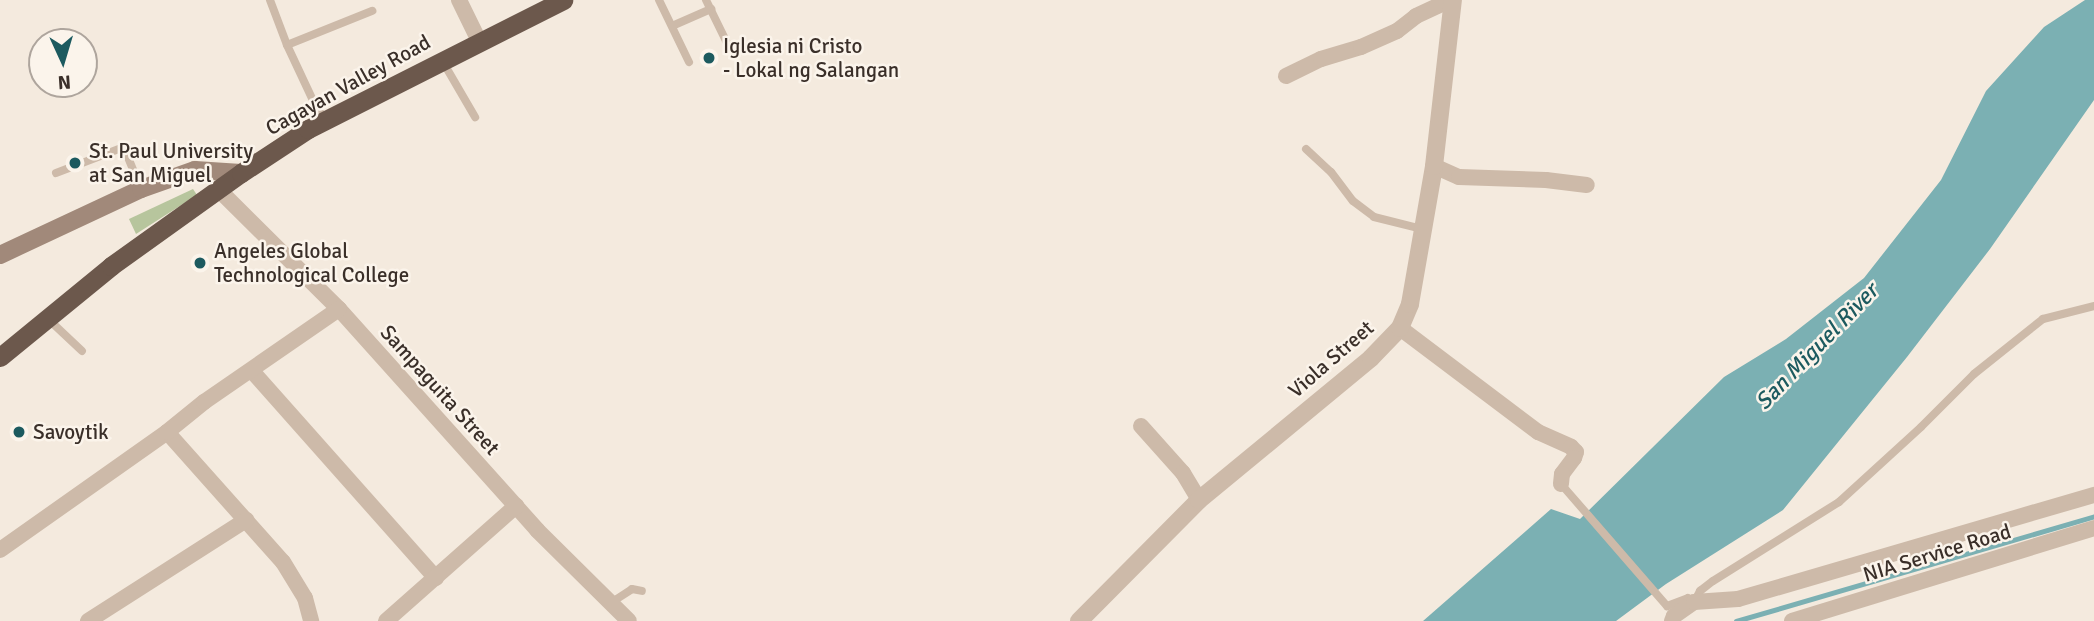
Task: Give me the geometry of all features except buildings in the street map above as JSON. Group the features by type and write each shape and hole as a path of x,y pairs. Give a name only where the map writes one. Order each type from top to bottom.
{"highway":[{"name":"Cagayan Valley Road","path":"0,357 111,266 241,173 326,119 563,0"}],"main road":[{"path":"0,255 141,189 195,170 241,173"}],"street":[{"path":"459,0 479,41"},
{"path":"1286,76 1321,59 1361,47 1396,31 1416,16 1452,0"},
{"name":"Viola Street","path":"1079,621 1199,500 1371,358 1400,328 1410,304 1434,166 1452,0"},
{"path":"1434,166 1459,177 1546,180 1587,185"},
{"name":"Sampaguita Street","path":"218,189 339,309 617,615"},
{"path":"0,550 167,432 204,402 339,309"},
{"path":"1400,328 1538,432 1571,447 1576,452 1559,479 1561,484"},
{"path":"251,371 436,578"},
{"path":"1141,426 1183,473 1199,500"},
{"path":"167,432 246,520 295,580 305,598 311,621"},
{"path":"1670,613 1674,616 1695,602 1738,599 2094,495"},
{"path":"386,621 516,506"},
{"path":"88,621 246,520"},
{"name":"NIA Service Road","path":"1792,621 2094,528"}],"lane":[{"path":"270,0 287,45 317,109 326,119"},
{"path":"659,0 689,62"},
{"path":"706,0 728,45"},
{"path":"672,26 710,9"},
{"path":"287,45 372,11"},
{"path":"442,60 475,117"},
{"path":"56,173 121,148 125,150 141,189"},
{"path":"1306,149 1331,172 1353,201 1374,217 1422,229"},
{"path":"1695,602 1700,591 1713,581 1839,502 1974,374 2043,319 2094,306"},
{"path":"47,318 82,351"},
{"path":"1561,484 1670,613"},
{"path":"617,615 632,589 642,591"}],"green space":[{"path":"193,189 197,195 136,234 129,219"}],"water":[{"name":"San Miguel River","path":"2085,0 2094,0 2094,100 1990,249 1783,510 1666,584 1616,621 1423,621 1551,509 1580,519 1724,377 1786,339 1864,278 1941,180 1986,91 2044,27"}],"waterway":[{"path":"1736,621 2094,516"}],"place":[{"name":"Iglesia ni Cristo - Lokal ng Salangan","path":"709,58"},
{"name":"St. Paul University at San Miguel","path":"75,163"},
{"name":"Angeles Global Technological College","path":"200,263"},
{"name":"Savoytik","path":"19,432"}]}
